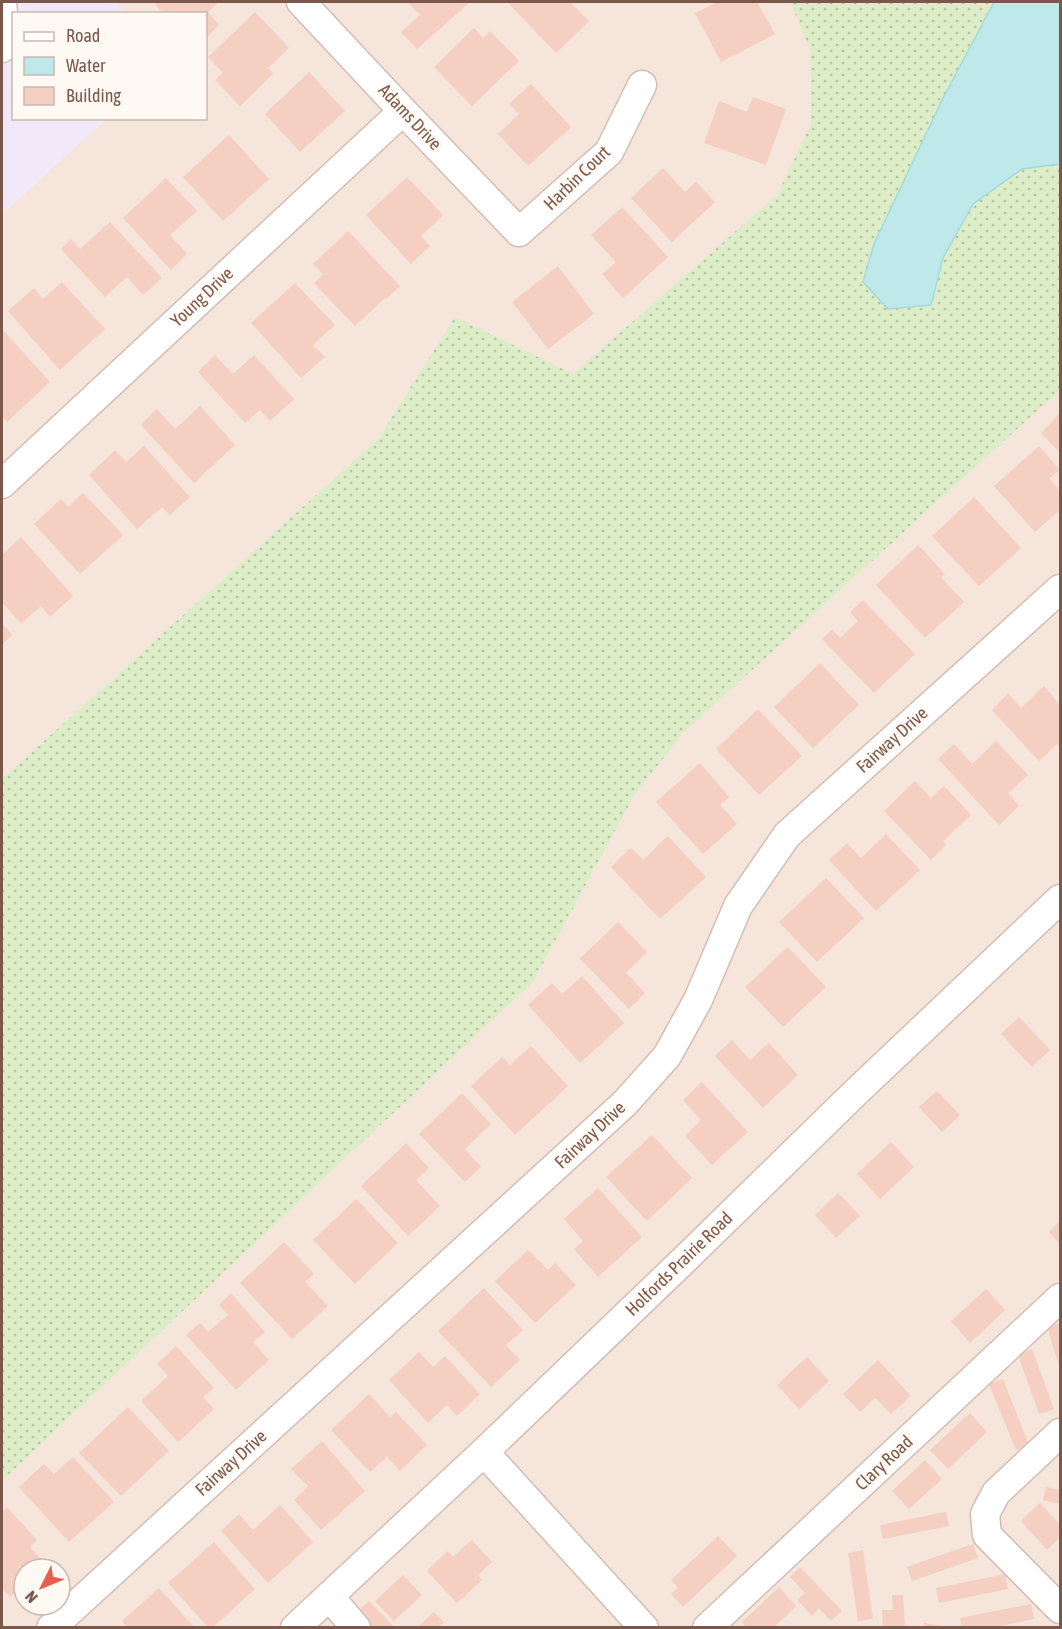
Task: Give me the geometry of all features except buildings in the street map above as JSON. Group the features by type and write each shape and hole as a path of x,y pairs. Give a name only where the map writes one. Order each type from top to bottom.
{"street":[{"path":"2,2 4,23 2,48"},
{"name":"Adams Drive","path":"302,2 519,232"},
{"name":"Harbin Court","path":"519,232 609,152 642,85"},
{"name":"Young Drive","path":"2,484 403,111"},
{"name":"Fairway Drive","path":"51,1628 625,1103 667,1056 698,1000 738,906 787,835 1060,590"},
{"name":"Holfords Prairie Road","path":"295,1628 484,1452 855,1093 1058,905"},
{"name":"Clary Road","path":"707,1628 1060,1298"},
{"path":"1060,1434 996,1493 985,1514 987,1535 1060,1609"},
{"path":"484,1452 644,1628"},
{"path":"329,1596 356,1628"}],"shaded area":[{"path":"2,2 114,2 124,12 12,12 12,120 105,120 2,214"},
{"path":"114,2 790,2 810,50 811,124 778,195 573,374 455,318 378,439 2,779 2,214 105,120 207,120 207,12 124,12"},
{"path":"1060,390 1060,1627 2,1628 2,1479 533,982 634,796 683,733"}],"green space":[{"path":"790,2 1060,2 1060,390 683,733 634,796 533,982 2,1479 2,779 378,439 455,317 573,374 777,195 811,124 810,50"}],"water":[{"path":"994,2 1060,2 1060,164 1022,169 973,204 943,258 931,305 888,309 863,282 874,244 942,100"}]}
